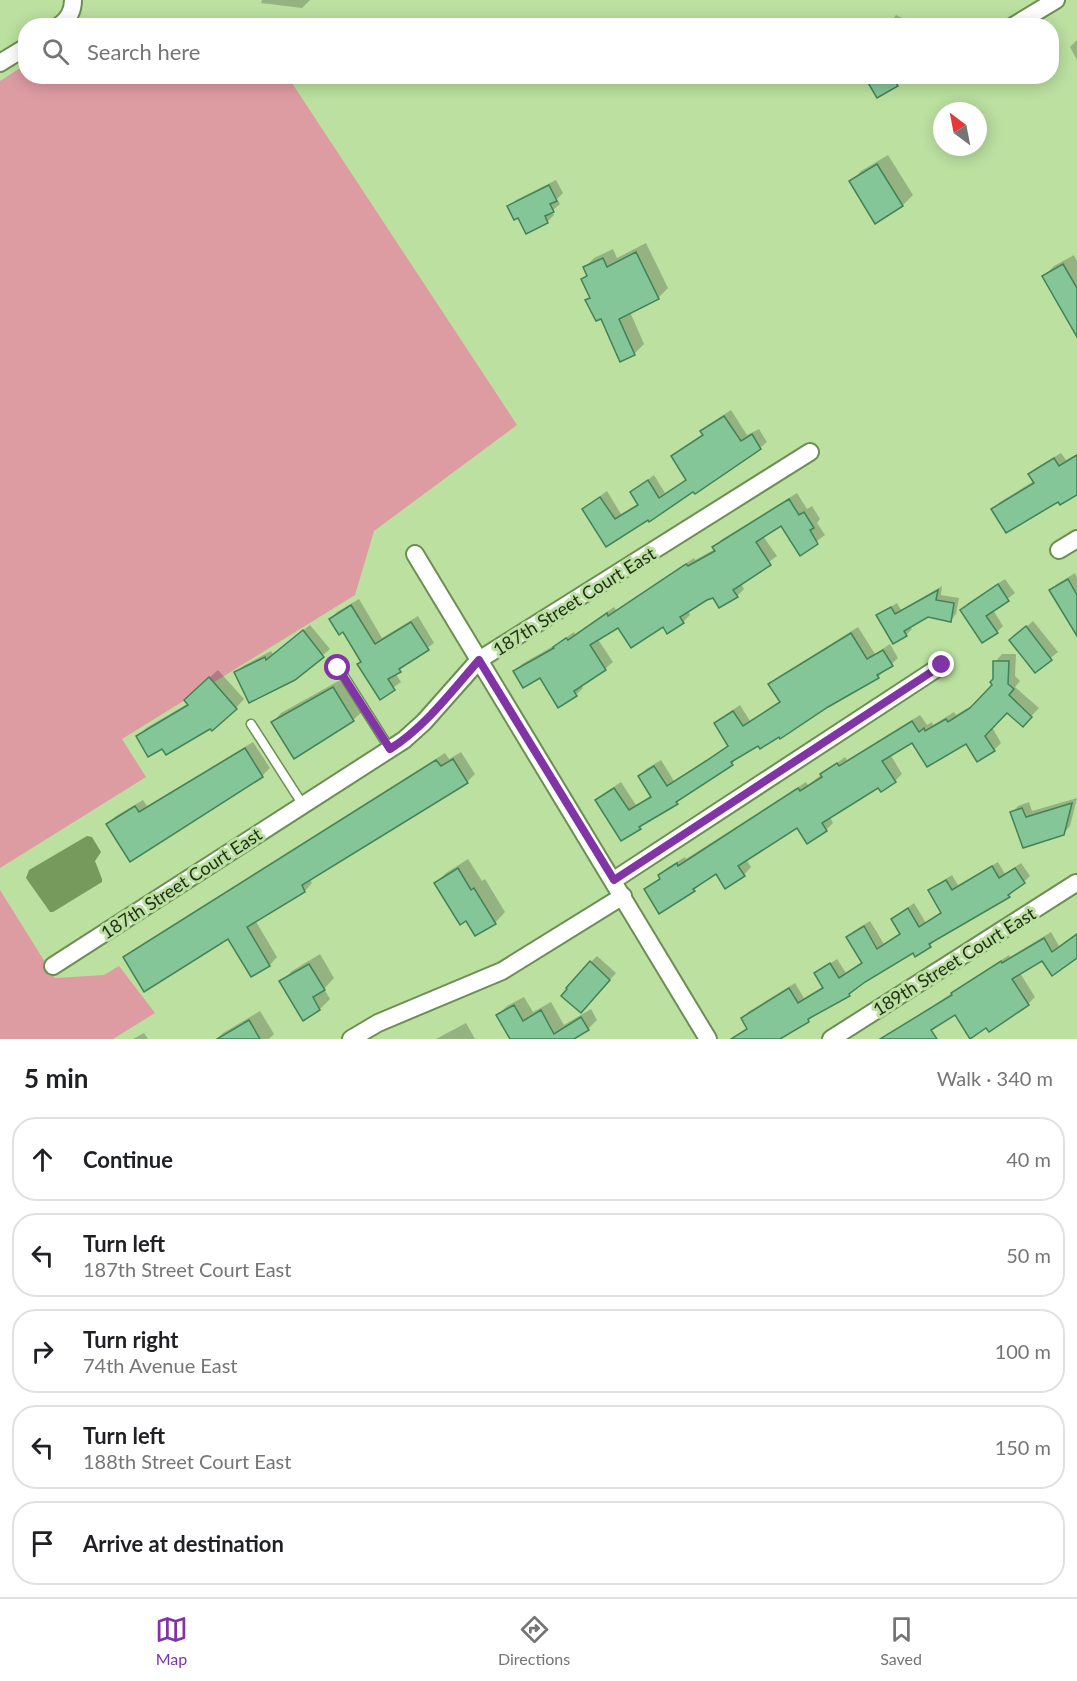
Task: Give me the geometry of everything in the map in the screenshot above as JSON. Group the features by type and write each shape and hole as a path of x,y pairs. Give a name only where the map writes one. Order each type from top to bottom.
{"street":[{"path":"1026,18 1056,0"},
{"path":"0,63 18,52"},
{"name":"187th Street Court East","path":"52,966 404,740 424,722 479,660 810,452"},
{"path":"1059,550 1077,539"},
{"path":"415,554 708,1039"},
{"path":"614,880 942,665"},
{"name":"189th Street Court East","path":"831,1039 1076,883"},
{"path":"351,1039 378,1023 502,971 623,896"}],"lane":[{"path":"338,668 390,749"},
{"path":"251,724 303,805"}],"shaded area":[{"path":"18,69 18,84 293,84 517,425 374,531 355,595 122,739 146,777 0,868 0,81"},
{"path":"87,836 92,837 101,852 95,861 102,882 50,912 26,878 29,870"},
{"path":"0,890 55,978 104,975 119,966 155,1013 113,1039 0,1039"}],"building":[{"path":"869,84 897,84 898,86 877,98"},
{"path":"877,164 903,206 875,224 849,181"},
{"path":"549,185 557,201 550,204 554,212 545,216 548,223 526,234 518,218 514,220 507,206"},
{"path":"636,252 659,299 619,319 635,355 620,362 601,319 596,321 585,300 590,298 581,279 587,276 583,267 603,258 607,267"},
{"path":"1063,264 1077,288 1077,337 1042,276"},
{"path":"724,416 741,441 752,434 761,449 695,494 693,492 649,522 648,520 606,547 582,509 600,497 615,519 638,505 630,492 648,480 659,498 686,480 671,456 703,435 700,431"},
{"path":"1077,455 1077,495 1060,505 1058,502 1006,533 991,509 1034,483 1028,474 1054,458 1059,466"},
{"path":"789,499 799,515 804,512 814,528 810,530 818,544 800,556 781,526 756,542 771,565 733,590 738,597 719,608 713,598 707,600 680,617 684,623 667,634 663,627 631,648 618,628 590,645 606,670 574,691 577,696 558,708 540,678 523,688 513,671 554,648 566,638 568,640 607,613 608,616 686,564 688,566 715,551 712,547"},
{"path":"1068,579 1077,595 1077,636 1049,590"},
{"path":"998,584 1009,601 986,616 998,633 982,643 960,610"},
{"path":"938,590 936,600 954,603 951,622 928,617 904,631 907,636 893,644 876,615 891,607 895,614"},
{"path":"351,605 375,644 411,622 429,650 399,669 401,672 388,679 395,690 380,700 357,664 361,662 343,632 339,635 329,619"},
{"path":"1026,626 1052,660 1035,673 1009,640"},
{"path":"303,630 324,657 295,680 249,703 234,672 265,657 266,660"},
{"path":"851,633 867,659 883,650 893,666 877,675 879,678 828,707 780,739 779,737 760,749 758,746 731,762 733,765 621,841 595,800 614,788 629,810 651,797 638,776 654,766 667,786 706,761 728,746 714,723 733,711 743,726 780,702 768,684"},
{"path":"993,661 1009,661 1008,684 1014,689 1009,695 1032,717 1023,727 1007,713 985,736 995,751 977,762 966,744 927,767 912,743 882,761 896,782 881,792 878,788 822,823 827,831 807,844 797,828 738,866 745,876 725,889 716,874 693,889 695,891 659,914 644,889 660,879 658,875 677,863 678,866 798,788 800,791 822,777 820,774 837,763 839,766 912,721 919,732 924,728 925,731 946,719 948,722 970,708 992,685 990,682 993,679"},
{"path":"209,677 237,709 212,731 210,729 166,755 162,749 148,757 136,736 188,705 184,700"},
{"path":"333,687 354,721 294,759 271,722"},
{"path":"245,748 263,777 130,862 106,824 135,806 139,812"},
{"path":"453,759 468,783 302,885 305,892 247,927 270,966 251,977 228,939 144,992 123,957 436,760 441,766"},
{"path":"1072,803 1064,835 1023,848 1010,812 1022,808 1026,817"},
{"path":"992,866 999,878 1015,868 1025,883 1008,895 1010,897 929,944 931,947 915,957 913,953 865,982 849,994 850,996 808,1019 809,1022 780,1039 731,1039 747,1029 741,1018 789,988 798,1003 823,988 814,973 830,963 839,978 862,963 846,937 864,926 877,949 900,934 891,919 908,908 919,927 941,913 928,890 946,880 952,890"},
{"path":"458,868 471,890 474,888 496,924 475,936 466,921 460,925 434,883"},
{"path":"1077,934 1077,958 1052,976 1042,961 1012,979 1029,1005 989,1032 986,1028 970,1039 955,1015 931,1030 937,1039 880,1039 952,995 951,993 1001,961 1002,963 1044,938 1052,952"},
{"path":"590,961 610,980 581,1013 561,996"},
{"path":"309,964 325,990 313,997 320,1010 303,1021 279,981"},
{"path":"514,1005 523,1021 541,1010 554,1034 581,1017 589,1030 574,1039 510,1039 496,1015"},
{"path":"249,1020 260,1039 217,1039"}],"route":[{"path":"338,668 390,749 424,722 479,660 614,880 942,665"}]}
